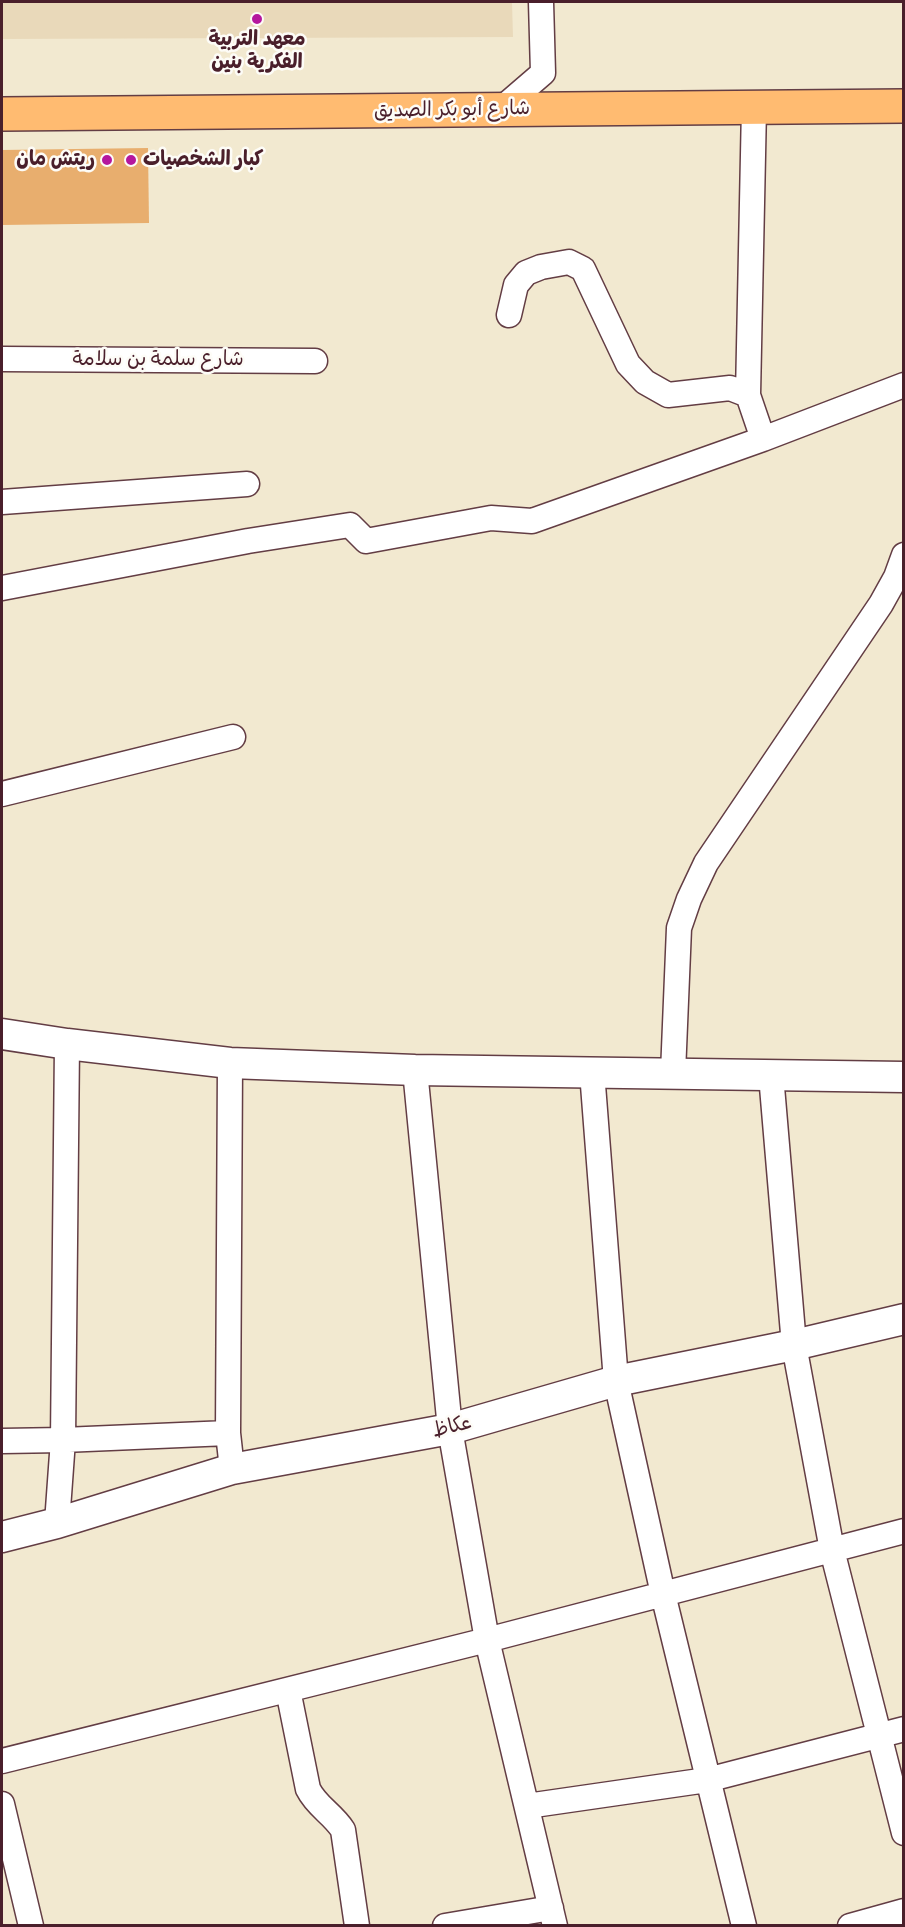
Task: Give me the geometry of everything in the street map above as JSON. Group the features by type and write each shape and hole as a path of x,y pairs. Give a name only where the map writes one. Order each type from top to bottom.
{"main road":[{"name":"شارع أبو بكر الصديق","path":"2,114 903,106"}],"street":[{"path":"500,110 543,73 541,2"},
{"path":"754,107 748,395 763,439"},
{"path":"508,315 516,285 526,273 541,267 569,262 583,269 628,364 645,382 668,395 730,388 748,395"},
{"name":"شارع سلمة بن سلامة","path":"2,359 315,361"},
{"path":"2,588 248,541 350,525 366,541 491,518 532,521 763,439 903,386"},
{"path":"2,502 247,484"},
{"path":"673,1073 679,928 689,899 706,863 892,603 896,577 903,555"},
{"path":"2,794 233,737"},
{"path":"2,1034 230,1063 415,1070 903,1077"},
{"path":"57,1523 63,1440 67,1044"},
{"path":"230,1063 228,1433 232,1469"},
{"path":"415,1070 450,1429 487,1640 553,1917 445,1926"},
{"path":"592,1072 616,1382 663,1594 744,1926"},
{"path":"771,1075 794,1345 832,1550 903,1833"},
{"name":"عكاظ","path":"2,1537 57,1523 232,1469 450,1429 616,1382 794,1345 903,1319"},
{"path":"2,1441 228,1433"},
{"path":"2,1761 487,1640 903,1531"},
{"path":"288,1690 308,1789 314,1801 336,1818 343,1830 357,1926"},
{"path":"527,1806 708,1780 903,1729"},
{"path":"2,1804 31,1926"},
{"path":"850,1926 903,1911"}],"shaded area":[{"name":"معهد التربية الفكرية بنين","path":"2,2 512,2 513,37 2,39"}],"building":[{"path":"148,148 149,223 2,225 2,150"}],"place":[{"name":"معهد التربية الفكرية بنين","path":"257,19"},
{"name":"ريتش مان","path":"107,160"},
{"name":"كبار الشخصيات","path":"131,160"}]}
